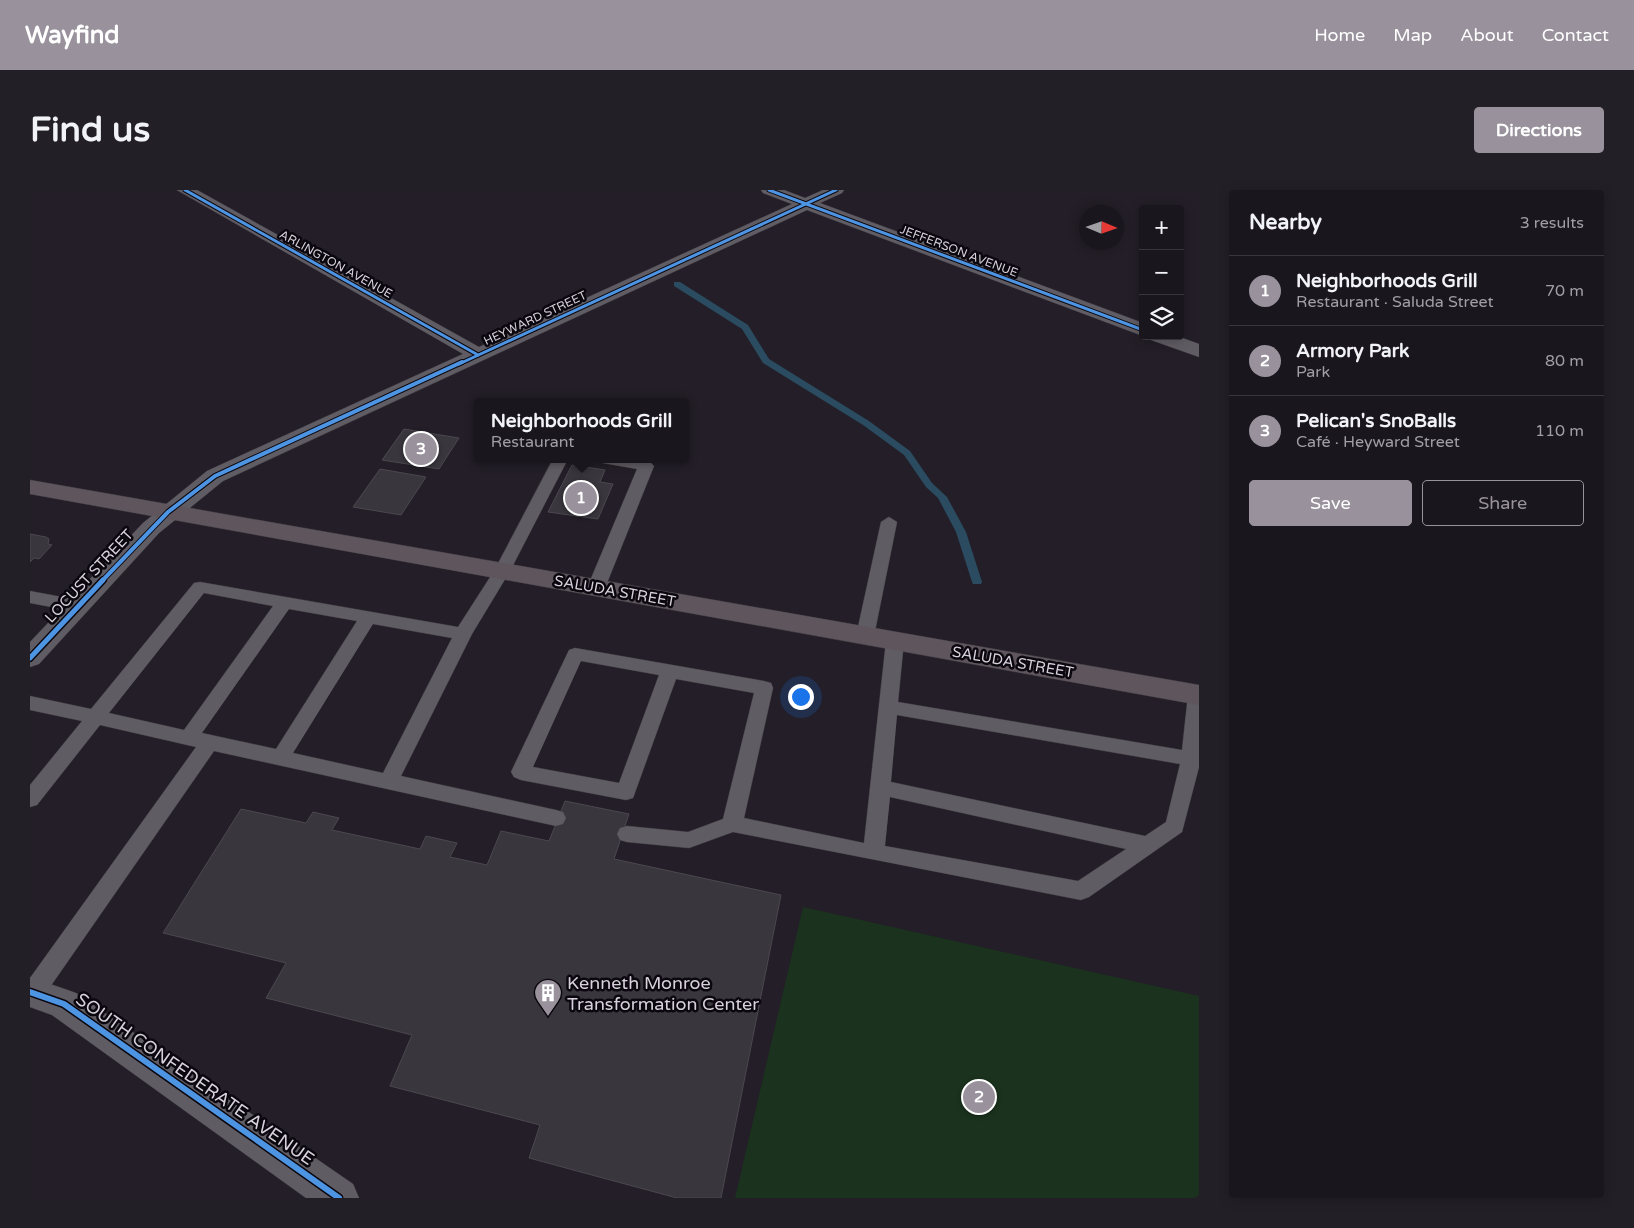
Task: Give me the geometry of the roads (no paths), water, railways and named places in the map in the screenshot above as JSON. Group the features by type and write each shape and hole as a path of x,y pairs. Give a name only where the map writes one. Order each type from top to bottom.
{"main road":[{"name":"SALUDA STREET","path":"30,487 1198,695"}],"street":[{"name":"ARLINGTON AVENUE","path":"185,190 478,355"},
{"name":"JEFFERSON AVENUE","path":"769,190 1139,329"},
{"name":"HEYWARD STREET","path":"168,512 215,476 836,190"},
{"path":"1168,340 1199,352"},
{"name":"LOCUST STREET","path":"30,658 168,512"},
{"name":"SOUTH CONFEDERATE AVENUE","path":"31,993 64,1004 339,1198"}],"lane":[{"path":"389,781 463,634 502,571 559,463"},
{"path":"596,588 646,466 628,463"},
{"path":"865,636 889,522"},
{"path":"30,799 94,716 200,587 463,634"},
{"path":"30,597 78,606"},
{"path":"189,738 285,602"},
{"path":"281,758 368,617"},
{"path":"874,853 895,641"},
{"path":"670,671 626,792 521,772 575,654 670,671 764,688 732,824"},
{"path":"627,834 689,840 732,824 874,853 1081,891 1176,826 1191,759 1198,695"},
{"path":"30,702 556,818"},
{"path":"889,707 1191,759"},
{"path":"31,993 210,742"},
{"path":"880,787 1148,845"}],"waterway":[{"path":"677,284 745,327 766,361 866,423 907,453 929,485 942,497 961,532 977,582"}],"place":[{"name":"Pelican's SnoBalls","path":"421,449"},
{"name":"Neighborhoods Grill","path":"581,498"},
{"name":"Kenneth Monroe Transformation Center","path":"548,1017"},
{"name":"Armory Park","path":"979,1097"}]}
